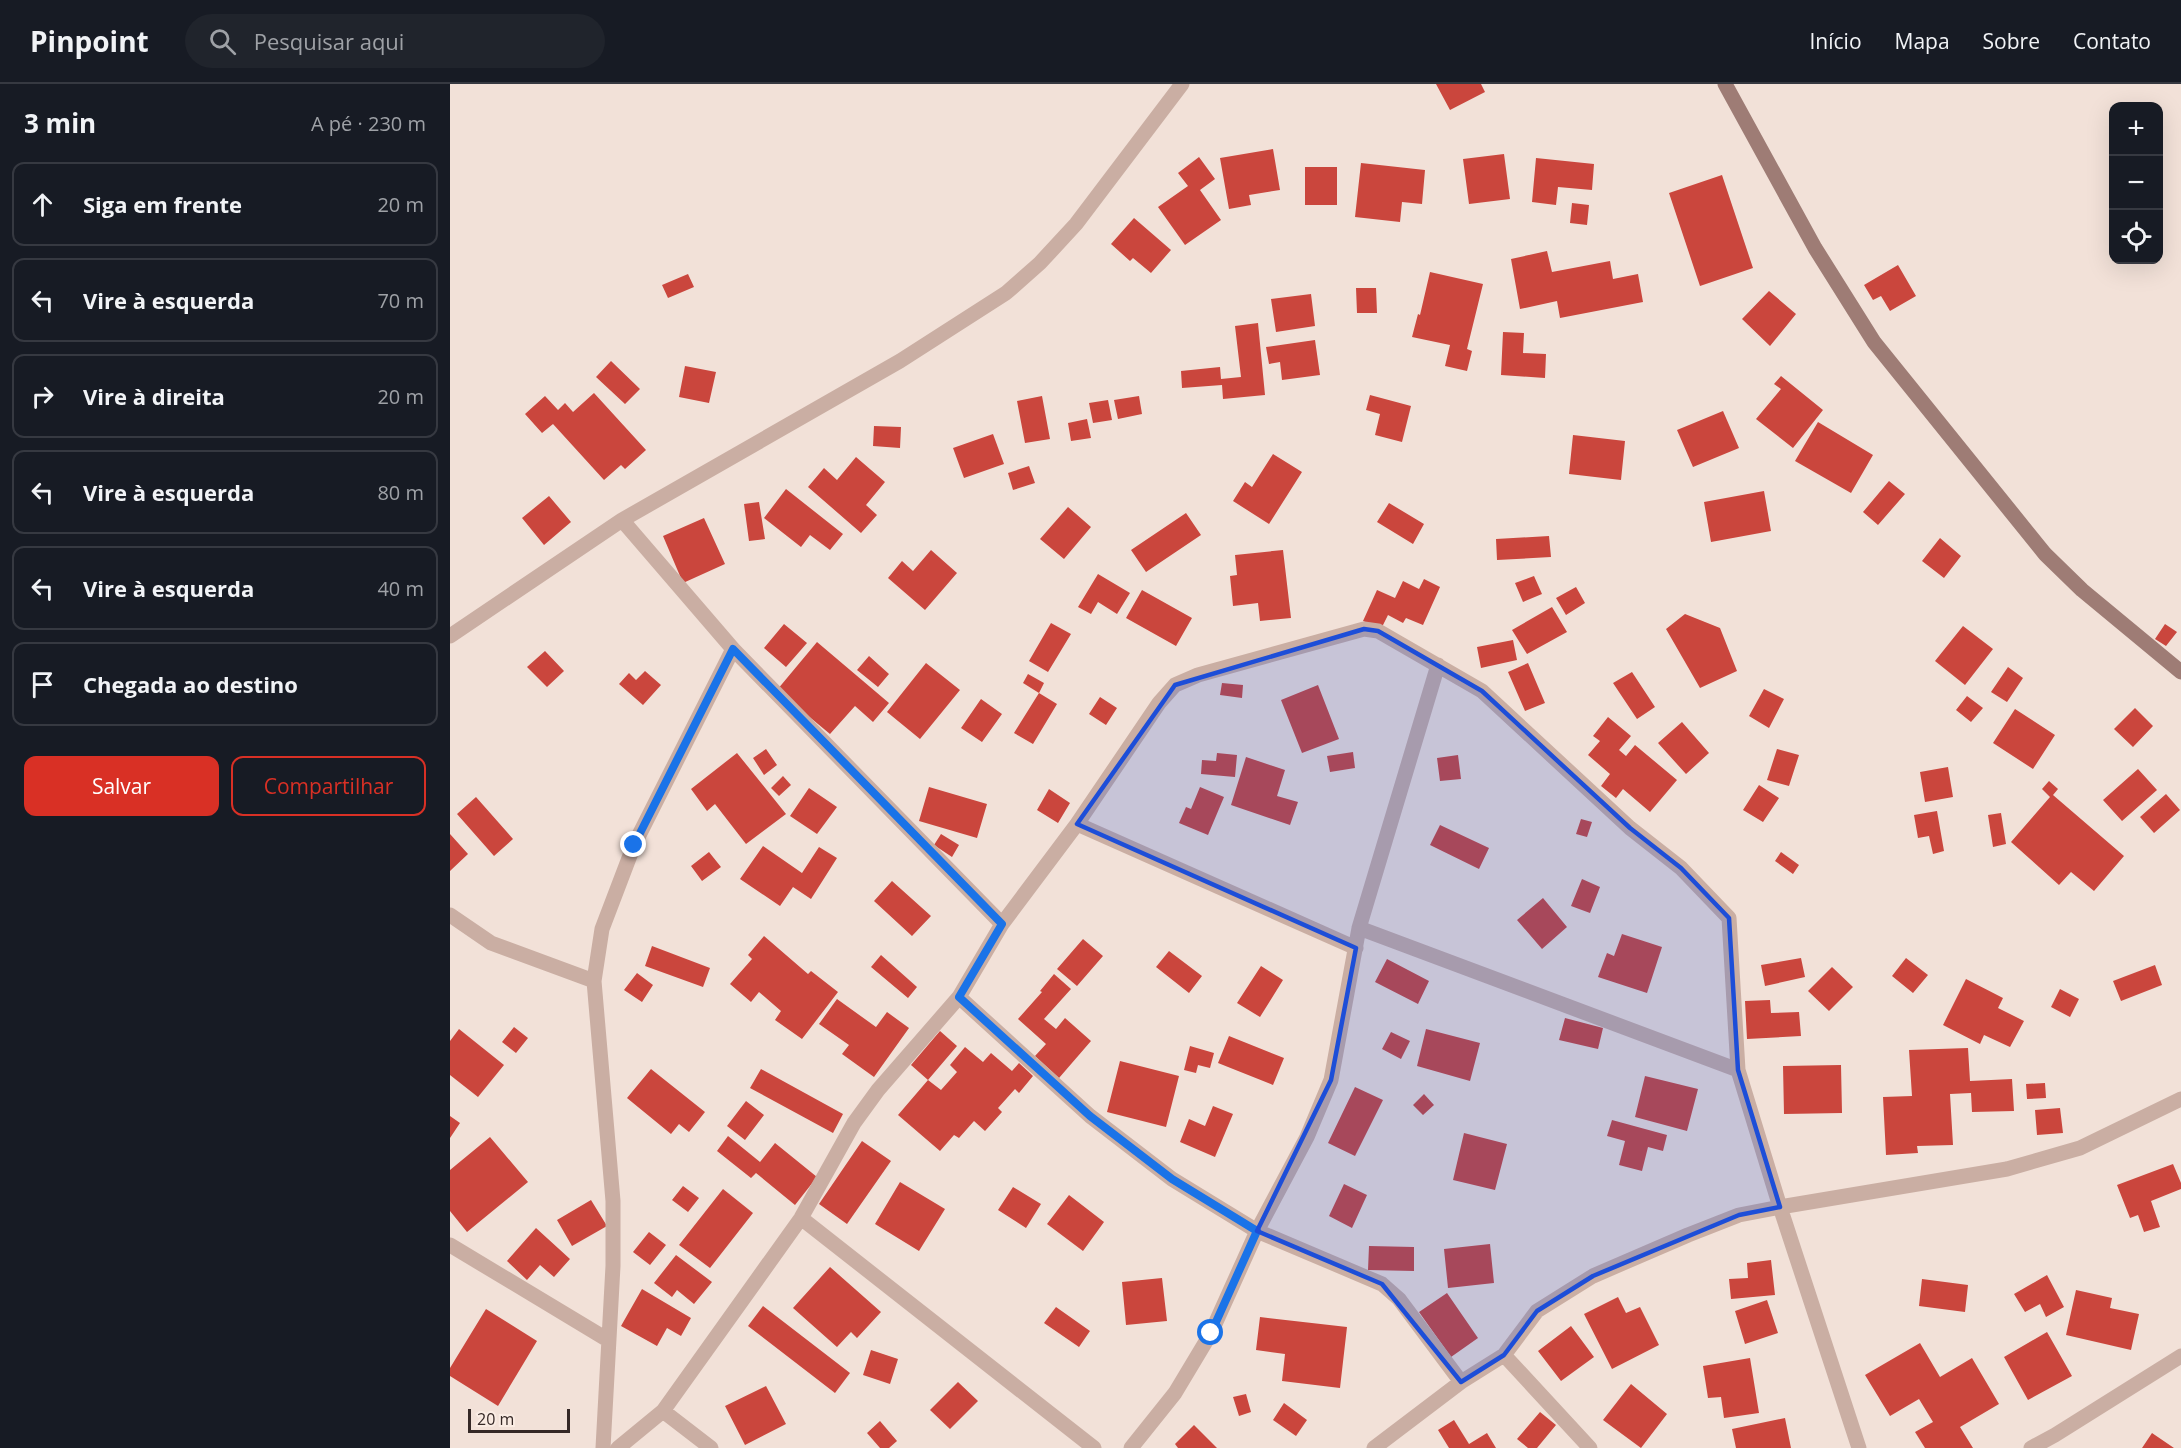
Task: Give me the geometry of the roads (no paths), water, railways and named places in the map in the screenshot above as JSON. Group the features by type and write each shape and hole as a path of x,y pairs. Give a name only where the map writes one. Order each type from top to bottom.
{"street":[{"path":"450,636 622,520 900,361 1006,293 1040,263 1076,224 1182,84"},
{"path":"1725,84 1815,248 1874,342 2045,554 2082,590 2181,672"},
{"path":"622,520 733,649 1002,924"},
{"path":"618,1448 663,1411 801,1218 860,1115 878,1090 959,997 1002,924 1077,824 1159,703 1175,685 1198,675 1364,629 1378,631 1482,691 1590,793 1630,828 1682,868 1729,918 1738,1070 1858,1448"},
{"path":"603,1448 613,1266 613,1201 594,981 602,929 634,845 733,649"},
{"path":"1131,1448 1175,1393 1211,1333 1257,1231 1307,1137 1331,1080 1359,928 1438,665"},
{"path":"1077,824 1356,948"},
{"path":"450,915 491,943 594,981"},
{"path":"1359,928 1738,1070"},
{"path":"959,997 1090,1116 1172,1179 1257,1231 1382,1284 1399,1299 1461,1382"},
{"path":"1374,1448 1461,1382 1504,1355 1537,1311 1593,1276 1739,1215 2007,1169 2080,1148 2181,1099"},
{"path":"801,1218 1094,1448"},
{"path":"450,1245 608,1340"},
{"path":"1504,1355 1590,1448"},
{"path":"2031,1448 2181,1356"},
{"path":"663,1411 711,1448"}]}
